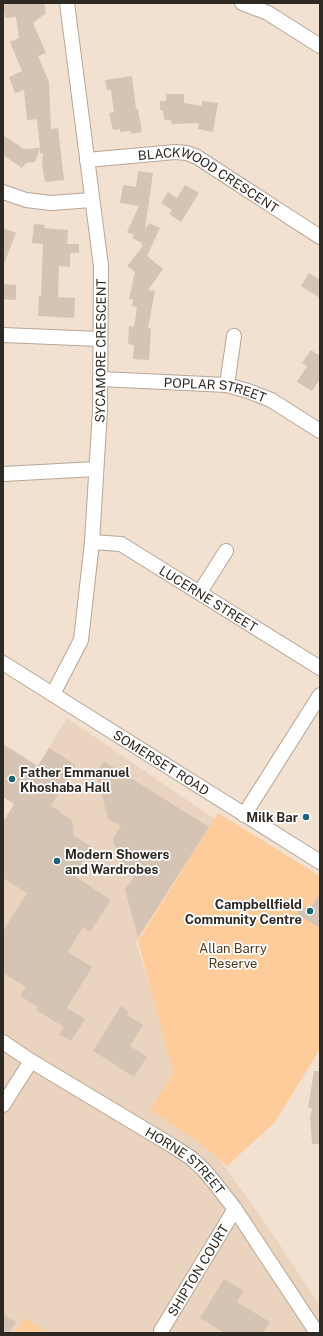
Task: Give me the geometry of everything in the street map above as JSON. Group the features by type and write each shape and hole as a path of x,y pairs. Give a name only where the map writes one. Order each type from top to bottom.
{"street":[{"name":"SYCAMORE CRESCENT","path":"53,694 81,640 92,542 100,379 101,266 92,200 70,3"},
{"path":"242,3 268,13 318,40"},
{"name":"BLACKWOOD CRESCENT","path":"88,160 175,152 186,153 197,157 320,237"},
{"path":"3,192 26,200 51,202 92,200"},
{"path":"3,335 100,339"},
{"path":"227,385 234,336"},
{"name":"POPLAR STREET","path":"100,379 227,385 271,400 320,431"},
{"path":"3,474 96,470"},
{"name":"LUCERNE STREET","path":"92,542 121,544 320,668"},
{"path":"200,592 226,551"},
{"name":"SOMERSET ROAD","path":"3,663 320,862"},
{"path":"244,815 320,695"},
{"name":"HORNE STREET","path":"3,1042 31,1061 191,1158 214,1182 234,1209 317,1333"},
{"path":"3,1105 31,1061"},
{"name":"SHIPTON COURT","path":"161,1331 234,1209"}],"shaded area":[{"path":"67,718 215,819 136,942 178,1074 150,1111 198,1141 211,1151 226,1168 272,1233 320,1306 320,1333 49,1333 25,1318 15,1333 3,1333 3,822"}],"green space":[{"name":"Allan Barry Reserve","path":"218,813 320,876 320,1049 275,1122 227,1166 190,1137 150,1111 173,1073 138,941"},
{"path":"25,1318 49,1333 15,1333"}],"building":[{"path":"3,3 44,3 46,13 33,23 46,53 38,56 49,82 51,129 58,128 64,180 45,182 42,164 43,154 40,153 37,119 27,120 24,90 15,93 9,77 22,71 10,42 19,38 16,17 5,18"},
{"path":"132,76 136,109 138,109 142,132 131,134 131,131 120,132 120,129 113,130 109,113 114,112 111,90 107,90 105,80"},
{"path":"166,94 184,94 184,103 202,106 202,101 218,103 213,132 198,129 199,123 172,124 171,120 164,120 163,110 160,110 160,101 166,101"},
{"path":"3,135 24,149 40,148 35,162 26,163 22,168 3,155"},
{"path":"138,171 153,173 145,229 149,223 160,228 147,256 163,269 148,290 155,291 148,328 151,328 149,360 133,359 134,345 128,344 129,326 134,327 137,307 132,306 133,299 129,299 135,272 127,266 143,246 141,245 142,243 132,238 134,235 127,232 139,206 120,203 123,185 136,187"},
{"path":"185,185 199,193 181,222 169,214 172,210 161,203 168,192 177,198"},
{"path":"34,224 45,225 44,228 68,230 67,244 79,244 79,253 70,253 70,267 59,266 58,297 75,298 74,318 38,316 39,296 41,296 43,244 32,243"},
{"path":"3,228 16,233 4,264 3,264"},
{"path":"309,273 320,280 320,298 301,286"},
{"path":"3,284 16,285 16,300 3,299"},
{"path":"311,350 320,356 320,379 312,391 297,382 307,366 302,363"},
{"path":"3,744 38,766 49,748 76,765 51,806 72,820 74,836 92,847 74,875 111,900 90,932 83,927 68,952 92,967 67,1008 85,1019 71,1041 59,1034 64,1027 36,1010 38,1007 20,996 26,987 3,973 3,931 27,893 3,878 3,822 14,804 3,797"},
{"path":"104,761 209,827 138,938 125,889 134,877 121,869 113,839 121,826 108,819 96,773"},
{"name":"Campbellfield Community Centre","path":"320,893 320,928 297,914 301,908 311,907"},
{"path":"121,1006 129,1012 127,1015 143,1025 130,1046 147,1057 134,1077 93,1051"},
{"path":"314,1071 320,1071 320,1144 312,1144 310,1117 312,1108 308,1108"},
{"path":"224,1279 244,1291 237,1302 270,1322 263,1333 224,1333 200,1318"},
{"path":"3,1314 16,1322 9,1333 3,1333"}],"place":[{"name":"Father Emmanuel Khoshaba Hall","path":"12,779"},
{"name":"Milk Bar","path":"306,817"},
{"name":"Modern Showers and Wardrobes","path":"57,861"},
{"name":"Campbellfield Community Centre","path":"310,911"}]}
